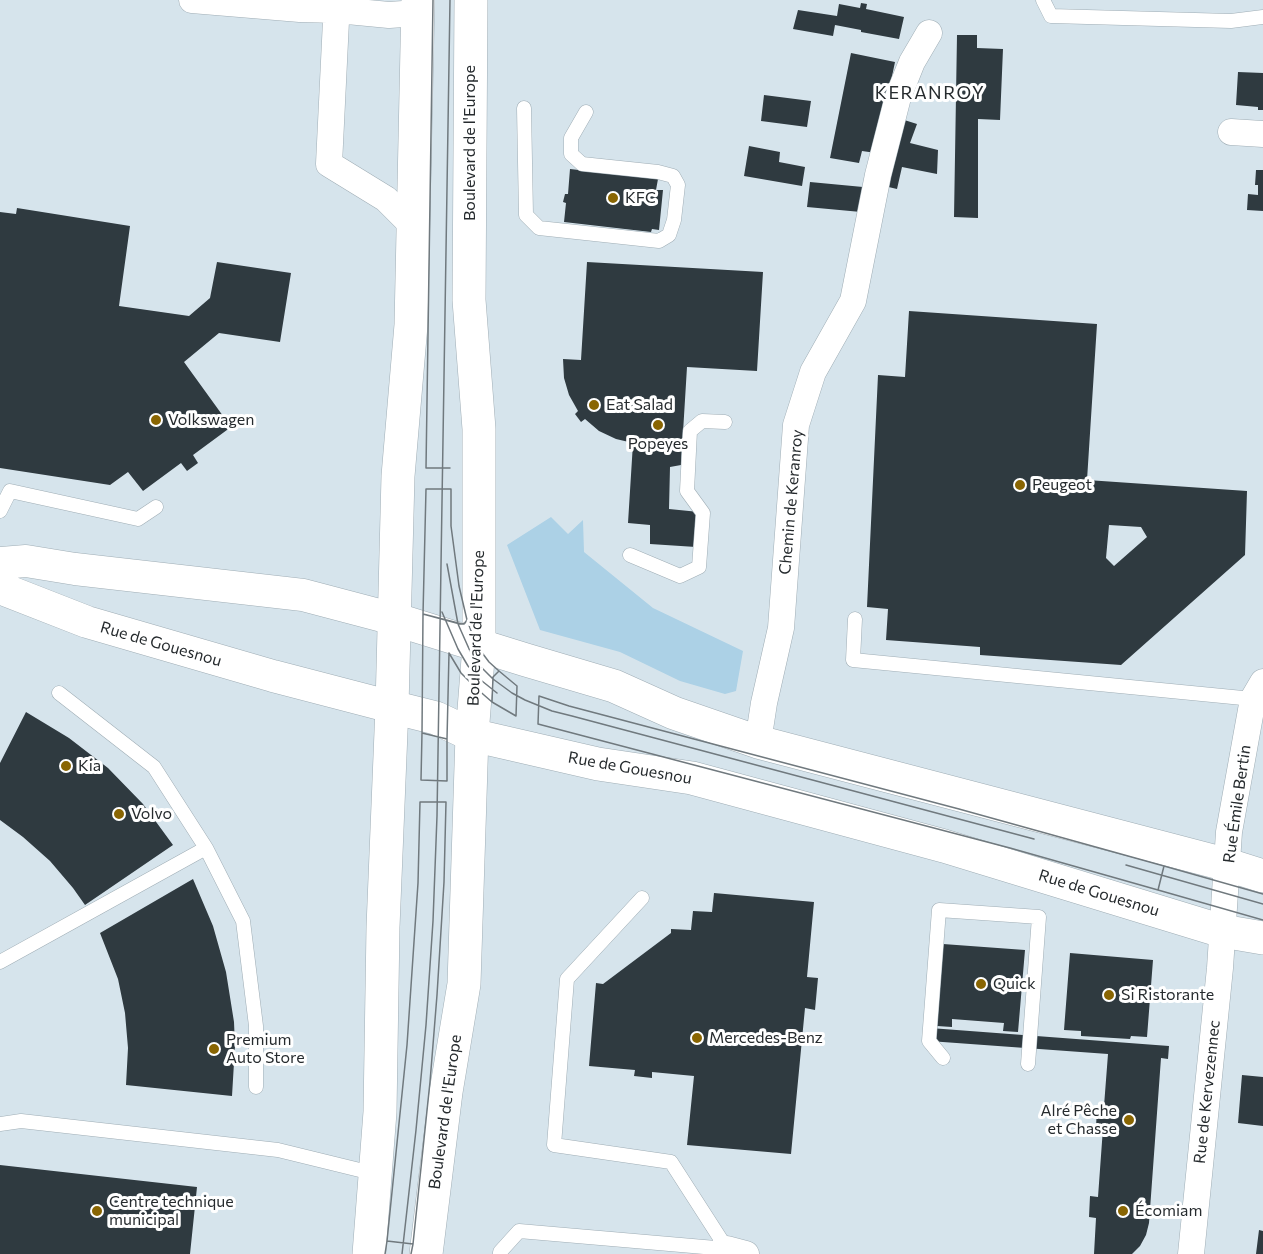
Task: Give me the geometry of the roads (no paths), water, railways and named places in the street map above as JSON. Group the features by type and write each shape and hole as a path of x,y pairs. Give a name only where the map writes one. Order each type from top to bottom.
{"main road":[{"name":"Boulevard de l'Europe","path":"426,1254 446,1092 464,984 472,735 479,646 479,429 469,300 471,0"},
{"path":"369,1254 381,1112 383,927 398,476 411,325 418,7"},
{"path":"394,619 614,686 674,713 758,742 1227,879 1263,876"},
{"name":"Rue de Gouesnou","path":"392,706 436,718 472,735 598,764 703,781 944,846 1222,931 1263,938"}],"street":[{"path":"192,0 300,9 337,5 389,15 418,7"},
{"path":"337,5 329,164 386,199 414,226"},
{"name":"Chemin de Keranroy","path":"758,742 764,703 781,628 796,425 813,372 854,301 878,175 898,97 912,62 929,33"},
{"path":"1230,132 1263,134"},
{"path":"0,563 26,561 75,569 303,595 394,619"},
{"name":"Rue de Gouesnou","path":"0,588 87,622 273,676 392,706"},
{"name":"Rue Émile Bertin","path":"1227,879 1229,832 1258,690"},
{"name":"Rue de Kervezennec","path":"1191,1254 1227,879"}],"lane":[{"path":"1043,0 1051,16 1231,21 1263,17"},
{"path":"524,108 526,214 538,228 659,242 669,235 674,219 678,185 673,176 658,172 582,164 571,154 571,138 586,112"},
{"path":"630,555 680,576 699,567 703,513 687,491 690,431 702,421 725,422"},
{"path":"0,511 10,491 138,519 156,507"},
{"path":"855,619 853,660 1258,690"},
{"path":"59,693 154,767 206,849 243,921 256,1026 256,1087"},
{"path":"0,962 206,849"},
{"path":"642,898 567,979 554,1145 671,1162 736,1252"},
{"path":"944,1058 929,1041 939,910 1039,917 1028,1064"},
{"path":"0,1124 21,1121 278,1150 376,1174"},
{"path":"500,1254 519,1231 736,1252"}],"tram line":[{"path":"433,0 426,468 450,468"},
{"path":"402,1254 426,1025 433,921 437,816 450,0"},
{"path":"426,489 451,489 451,526 459,586 467,620 464,624 423,614 426,489"},
{"path":"447,564 458,624 470,651 493,679 525,700 552,711 1034,839"},
{"path":"442,612 468,666 497,693"},
{"path":"423,614 462,624 467,620 480,650 499,671 493,677 492,702 461,673 449,653 447,739 422,733 423,614"},
{"path":"499,671 517,686 516,716 492,702 493,677 499,671"},
{"path":"539,696 1164,866 1158,890 1010,848 538,724 539,696"},
{"path":"422,733 447,739 447,781 421,780 422,733"},
{"path":"420,802 446,802 437,995 413,1244 387,1241 407,1045 418,883 420,802"},
{"path":"1126,865 1263,904"},
{"path":"1263,894 1164,866 1158,890 1263,920"},
{"path":"385,1254 387,1241 413,1244 411,1254"}],"place":[{"name":"KFC","path":"613,198"},
{"name":"Eat Salad","path":"594,405"},
{"name":"Volkswagen","path":"156,420"},
{"name":"Popeyes","path":"658,425"},
{"name":"Peugeot","path":"1020,485"},
{"name":"Kia","path":"66,766"},
{"name":"Volvo","path":"119,814"},
{"name":"Quick","path":"981,984"},
{"name":"Si Ristorante","path":"1109,995"},
{"name":"Mercedes-Benz","path":"697,1038"},
{"name":"Premium Auto Store","path":"214,1049"},
{"name":"Alré Pêche et Chasse","path":"1129,1120"},
{"name":"Centre technique municipal","path":"97,1211"},
{"name":"Écomiam","path":"1123,1211"}],"district":[{"name":"KERANROY","path":"930,93"}]}
